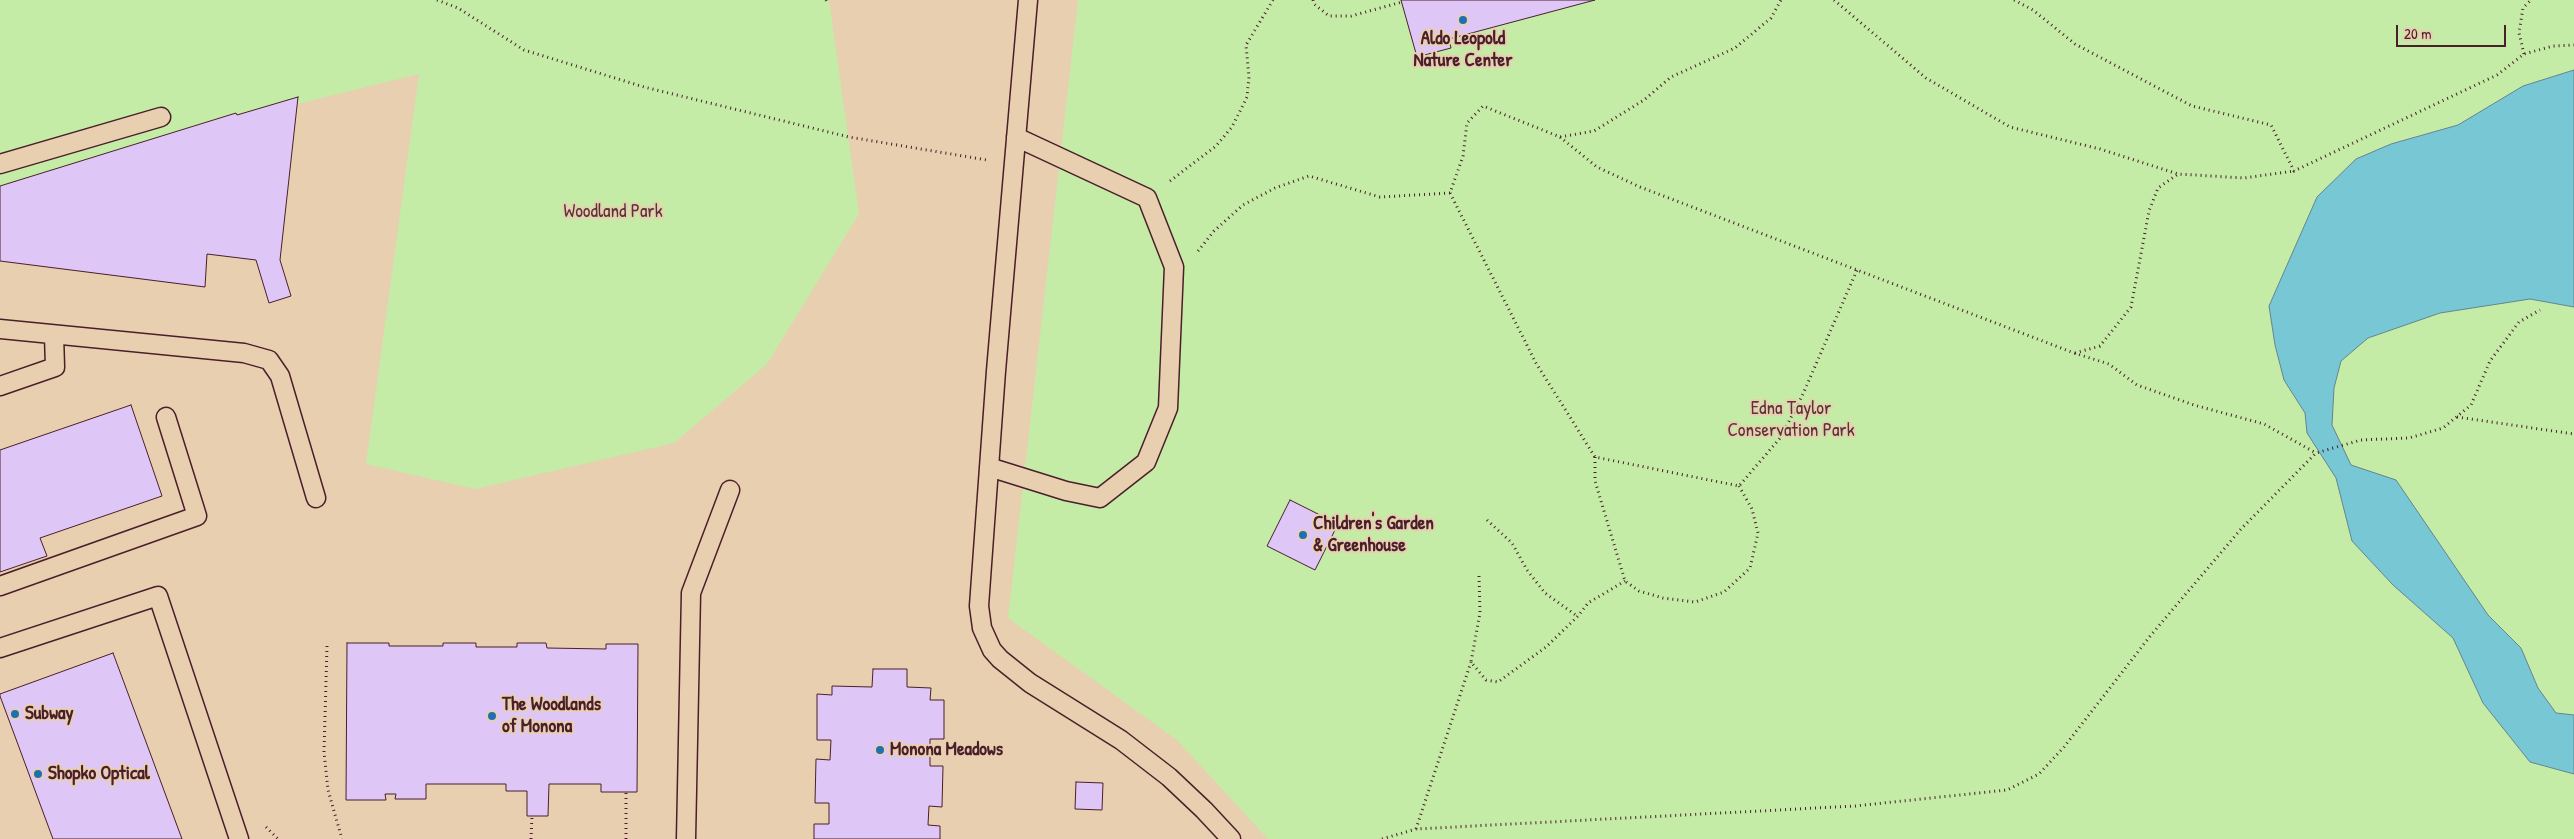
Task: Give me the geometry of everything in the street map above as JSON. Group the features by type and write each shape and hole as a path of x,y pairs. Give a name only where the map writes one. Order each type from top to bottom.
{"lane":[{"path":"1028,0 989,467 979,606 982,628 992,650 1030,683 1121,740 1169,777 1231,839"},
{"path":"0,164 161,117"},
{"path":"989,467 1066,491 1100,498 1146,462 1168,408 1174,267 1147,198 1016,137"},
{"path":"0,329 244,353 269,360 280,376 316,498"},
{"path":"0,386 55,367 54,335"},
{"path":"0,586 197,516 166,417"},
{"path":"686,839 691,593 730,490"},
{"path":"0,648 158,596 239,839"}],"path":[{"path":"437,0 458,8 524,50 644,87 849,137 1013,164"},
{"path":"1147,198 1216,146 1232,127 1247,97 1249,77 1246,45 1273,0"},
{"path":"1313,0 1314,4 1329,16 1351,16 1402,2"},
{"path":"1560,137 1594,131 1644,100 1671,77 1735,48 1771,18 1781,0"},
{"path":"1834,0 1926,78 2010,127 2100,150 2178,174 2244,178 2294,171 2497,75 2524,54 2553,46 2574,45"},
{"path":"2014,0 2033,10 2075,44 2192,106 2271,125 2294,171"},
{"path":"2524,54 2519,33 2523,8 2531,0"},
{"path":"1595,457 1739,486 1752,509 1758,533 1750,568 1724,592 1694,602 1663,598 1640,591 1625,581 1595,481 1595,457 1536,364 1450,193 1463,156 1467,124 1483,106 1560,137 1597,167 1640,187 2074,353 2109,364 2138,385 2194,405 2264,424 2316,453"},
{"path":"2074,353 2100,346 2131,307 2149,211 2158,188 2178,174"},
{"path":"1173,287 1214,231 1244,206 1274,188 1309,176 1380,197 1450,193"},
{"path":"1739,486 1781,437 1803,394 1857,270"},
{"path":"1382,839 1416,829 1855,806 2007,790 2039,774 2064,747 2151,635 2241,529 2316,453 2361,440 2409,438 2443,428 2471,405 2490,361 2520,322 2540,310"},
{"path":"2457,417 2574,434"},
{"path":"1486,520 1512,543 1527,570 1545,593 1578,616"},
{"path":"1416,829 1471,662 1480,613 1479,576"},
{"path":"1471,662 1486,680 1498,682 1546,647 1578,616 1588,603 1625,581"},
{"path":"327,646 324,752 328,790 342,839"},
{"path":"626,792 626,839"},
{"path":"531,839 532,816"}],"green space":[{"name":"Woodland Park","path":"0,0 829,0 859,214 767,364 674,443 475,489 366,464 419,74 240,118 0,192"},
{"name":"Edna Taylor Conservation Park","path":"1078,0 2574,0 2574,839 1268,839 1177,740 1008,618"}],"water":[{"path":"2574,70 2574,307 2530,299 2440,313 2368,338 2341,361 2334,388 2332,425 2351,465 2396,480 2488,615 2521,648 2538,688 2556,713 2574,715 2574,774 2530,762 2483,703 2453,638 2393,585 2352,541 2336,478 2307,433 2305,413 2284,380 2275,345 2269,306 2317,197 2356,159 2391,144 2458,125 2523,86"}],"building":[{"name":"Aldo Leopold Nature Center","path":"1401,0 1595,0 1449,39 1451,48 1417,57"},
{"path":"298,97 280,260 291,296 269,303 256,260 207,254 205,287 0,261 0,186 236,113 237,115"},
{"path":"131,405 162,496 40,538 47,556 0,572 0,450"},
{"name":"Children's Garden & Greenhouse","path":"1290,500 1338,524 1315,570 1267,546"},
{"name":"The Woodlands of Monona","path":"347,643 389,643 389,646 443,646 443,643 476,643 476,647 517,647 517,643 546,643 547,648 606,649 606,644 638,644 637,792 601,792 601,784 549,784 548,816 527,816 527,791 506,791 506,784 426,784 426,799 395,799 396,794 385,794 386,800 346,800"},
{"path":"113,653 182,839 53,839 0,694"},
{"name":"Monona Meadows","path":"873,669 907,669 907,687 931,688 930,700 944,700 944,739 930,739 930,766 943,766 942,807 929,806 928,825 940,826 940,839 814,839 814,824 829,824 829,803 815,803 816,759 830,760 831,740 817,740 817,694 832,695 832,686 872,687"},
{"path":"1076,782 1103,783 1102,810 1075,809"}],"place":[{"name":"Aldo Leopold Nature Center","path":"1463,20"},
{"name":"Children's Garden & Greenhouse","path":"1303,535"},
{"name":"Subway","path":"15,714"},
{"name":"The Woodlands of Monona","path":"492,716"},
{"name":"Monona Meadows","path":"880,750"},
{"name":"Shopko Optical","path":"38,774"}]}
